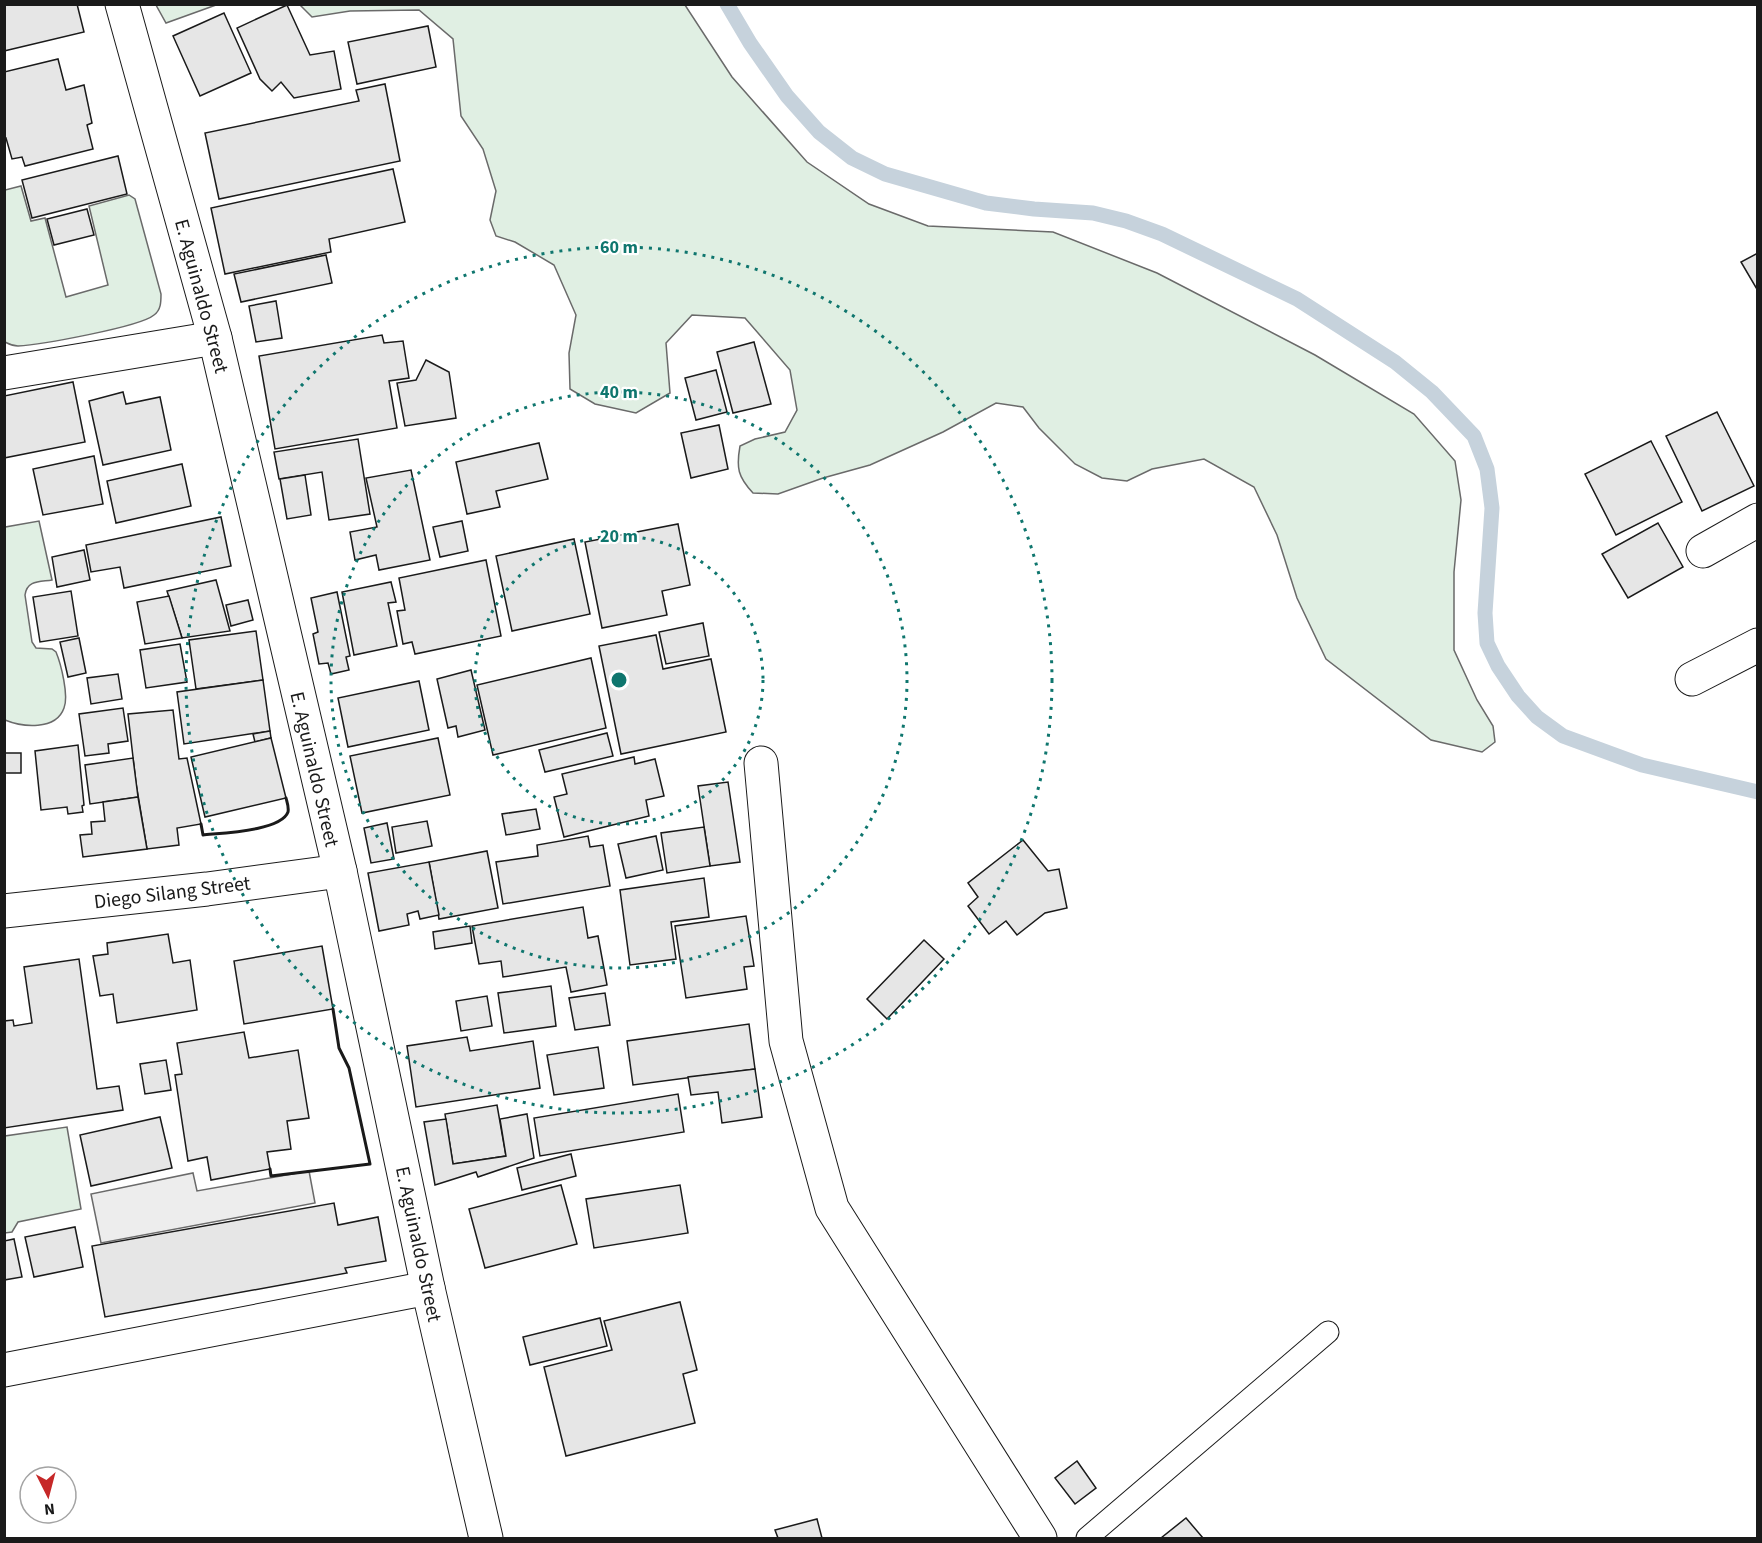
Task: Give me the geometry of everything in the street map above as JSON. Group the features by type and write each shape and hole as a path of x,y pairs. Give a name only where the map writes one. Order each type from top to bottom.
{"street":[{"name":"E. Aguinaldo Street","path":"122,4 214,338 340,871 428,1288 486,1539"},
{"path":"4,373 214,338"},
{"path":"1703,551 1758,520"},
{"path":"1692,679 1758,645"},
{"path":"762,763 786,1041 832,1208 1040,1539"},
{"name":"Diego Silang Street","path":"4,911 207,889 340,871"},
{"path":"4,1370 428,1288"}],"lane":[{"path":"1087,1539 1328,1332"}],"green space":[{"path":"156,5 216,5 166,23"},
{"path":"300,5 685,5 732,77 807,162 869,204 928,226 1053,232 1157,273 1315,355 1414,414 1455,461 1461,500 1454,572 1454,650 1477,700 1493,726 1495,742 1482,752 1431,740 1326,659 1297,598 1277,535 1254,487 1204,459 1152,469 1127,481 1102,478 1075,464 1039,428 1023,407 996,403 943,432 870,465 778,494 753,493 739,472 740,446 755,439 785,432 797,410 790,370 745,318 692,315 666,343 670,393 636,413 595,404 570,389 569,353 576,315 554,265 515,242 496,236 490,220 496,191 483,149 461,116 453,39 419,10 350,11 312,17"},
{"path":"21,186 31,221 45,218 66,297 108,285 89,206 129,195 135,199 161,294 158,311 145,320 130,325 67,339 18,346 5,342 5,190"},
{"path":"39,521 52,580 31,584 25,595 32,642 36,648 52,649 56,652 64,680 66,696 64,708 54,721 46,724 29,725 5,720 5,527"},
{"path":"67,1127 81,1209 18,1222 12,1232 5,1233 5,1136"}],"shaded area":[{"path":"309,1171 315,1203 101,1243 91,1194 193,1173 197,1191"}],"building":[{"path":"4,4 77,4 84,32 4,51"},
{"path":"287,5 310,55 334,51 341,89 294,98 281,82 272,91 260,79 237,28"},
{"path":"224,13 251,73 200,96 173,36"},
{"path":"428,26 436,67 357,84 348,42"},
{"path":"58,59 66,90 84,85 92,123 87,125 93,149 25,166 22,157 12,159 6,138 4,139 4,72"},
{"path":"385,84 400,161 219,199 205,133 359,101 356,90"},
{"path":"118,156 127,194 32,218 22,180"},
{"path":"393,169 405,222 329,239 331,252 225,274 211,208"},
{"path":"87,209 94,235 54,245 47,219"},
{"path":"1758,253 1758,291 1741,262"},
{"path":"326,255 332,283 241,302 234,274"},
{"path":"276,301 282,338 256,342 249,306"},
{"path":"382,335 384,343 403,341 409,378 389,381 397,428 275,449 259,356"},
{"path":"754,342 771,404 733,413 717,352"},
{"path":"426,360 449,372 456,418 405,426 397,383 416,380"},
{"path":"716,370 727,412 696,420 685,378"},
{"path":"73,382 85,442 4,458 4,396"},
{"path":"123,392 126,404 160,397 171,450 103,465 89,401"},
{"path":"1717,412 1754,486 1702,511 1666,436"},
{"path":"719,425 728,469 691,478 681,433"},
{"path":"358,439 370,514 329,520 322,472 279,479 274,452"},
{"path":"1651,441 1682,502 1616,535 1585,474"},
{"path":"539,443 548,479 496,491 500,507 467,514 456,462"},
{"path":"94,456 103,504 43,515 33,469"},
{"path":"182,464 191,506 116,523 107,481"},
{"path":"411,470 430,560 379,570 376,555 355,560 350,532 377,527 366,478"},
{"path":"305,475 311,515 287,519 280,479"},
{"path":"221,517 231,566 124,588 120,567 91,572 86,545"},
{"path":"462,521 468,551 440,557 433,527"},
{"path":"1658,523 1683,567 1628,598 1602,554"},
{"path":"678,524 690,585 662,591 667,615 602,628 585,542"},
{"path":"574,539 590,614 512,631 496,556"},
{"path":"84,550 90,580 57,587 52,557"},
{"path":"486,560 501,636 415,654 412,642 403,644 397,611 405,610 399,578"},
{"path":"216,580 230,631 182,638 167,591"},
{"path":"391,582 396,602 388,603 397,646 354,655 342,592"},
{"path":"71,591 78,636 40,642 33,597"},
{"path":"337,592 350,656 346,657 349,670 331,674 328,663 319,664 313,634 318,632 311,598"},
{"path":"169,596 182,638 145,644 137,602"},
{"path":"248,600 253,620 231,626 226,605"},
{"path":"703,623 709,656 666,664 659,632"},
{"path":"256,631 263,680 196,689 189,640"},
{"path":"656,635 663,669 711,659 726,732 621,754 599,646"},
{"path":"79,638 86,673 68,677 60,642"},
{"path":"180,644 187,682 146,688 140,650"},
{"path":"591,658 606,728 493,755 477,685"},
{"path":"471,670 485,730 458,737 456,726 448,728 437,679"},
{"path":"118,674 122,699 91,704 87,678"},
{"path":"263,680 270,731 184,744 177,692"},
{"path":"419,681 429,730 348,747 338,698"},
{"path":"123,708 128,741 108,744 109,753 85,756 79,714"},
{"path":"173,710 179,759 187,758 201,824 177,828 179,845 147,849 128,714"},
{"path":"270,731 271,738 255,742 253,734"},
{"path":"607,733 613,756 545,772 539,750"},
{"path":"271,738 286,798 205,817 191,757"},
{"path":"438,738 450,795 362,813 350,756"},
{"path":"78,745 83,812 68,814 67,807 41,810 35,751"},
{"path":"4,753 21,753 21,773 4,773"},
{"path":"634,757 635,764 655,759 664,796 646,800 649,816 564,837 554,797 567,794 562,774"},
{"path":"133,758 138,797 90,804 85,765"},
{"path":"728,782 740,862 710,866 698,786"},
{"path":"138,797 147,849 83,857 80,835 92,834 91,822 105,821 103,802"},
{"path":"536,809 540,829 506,835 502,814"},
{"path":"427,821 432,846 396,853 392,827"},
{"path":"387,823 394,859 371,863 364,828"},
{"path":"704,827 710,866 667,873 661,833"},
{"path":"588,836 590,847 603,845 610,886 503,904 496,862 538,856 537,845"},
{"path":"656,836 663,870 626,878 618,844"},
{"path":"1023,840 1048,871 1059,869 1067,908 1045,913 1017,935 1006,921 989,934 968,906 978,897 968,883"},
{"path":"487,851 498,908 439,919 429,862"},
{"path":"429,862 439,915 420,919 418,911 407,914 409,925 379,931 368,873"},
{"path":"704,878 709,917 671,922 676,959 630,965 620,890"},
{"path":"583,907 588,938 598,936 607,985 571,992 566,967 503,977 501,961 479,964 472,926"},
{"path":"746,916 754,966 744,967 747,989 686,998 675,926"},
{"path":"470,926 472,943 435,949 433,932"},
{"path":"168,934 173,963 190,960 197,1010 117,1023 113,994 100,996 93,956 108,954 107,943"},
{"path":"924,940 944,959 887,1019 867,999"},
{"path":"322,946 333,1009 244,1024 234,961"},
{"path":"79,959 97,1089 119,1086 123,1110 4,1128 4,1021 13,1020 14,1026 32,1023 24,967"},
{"path":"551,986 556,1026 504,1033 498,993"},
{"path":"605,993 610,1025 575,1030 569,998"},
{"path":"487,996 492,1026 461,1031 456,1001"},
{"path":"749,1024 755,1069 633,1085 627,1041"},
{"path":"244,1032 249,1058 298,1050 309,1118 287,1121 291,1149 267,1152 270,1169 211,1180 207,1157 188,1161 175,1075 182,1074 177,1043"},
{"path":"467,1037 470,1051 533,1041 540,1088 416,1107 407,1046"},
{"path":"598,1047 604,1088 554,1095 547,1055"},
{"path":"166,1060 171,1090 145,1094 140,1064"},
{"path":"755,1069 762,1117 722,1123 718,1092 691,1095 688,1077"},
{"path":"678,1094 684,1132 540,1156 534,1118"},
{"path":"497,1105 506,1156 453,1164 445,1114"},
{"path":"527,1114 534,1158 478,1177 476,1172 435,1185 424,1122 446,1119 453,1164 506,1156 500,1119"},
{"path":"160,1117 172,1168 91,1186 80,1135"},
{"path":"571,1154 576,1176 522,1190 517,1168"},
{"path":"561,1185 577,1244 485,1268 469,1209"},
{"path":"680,1185 688,1233 594,1248 586,1199"},
{"path":"334,1203 338,1225 378,1217 386,1261 345,1268 347,1273 105,1317 92,1246"},
{"path":"75,1227 83,1267 34,1277 25,1237"},
{"path":"14,1239 22,1277 4,1280 4,1241"},
{"path":"680,1302 697,1370 683,1374 695,1423 566,1456 544,1367 612,1350 604,1321"},
{"path":"600,1318 607,1346 530,1365 523,1337"},
{"path":"1077,1461 1096,1488 1075,1504 1055,1478"},
{"path":"1186,1518 1203,1538 1161,1538"},
{"path":"817,1519 822,1538 778,1538 775,1530"}],"waterway":[{"path":"727,4 750,43 787,96 819,132 852,158 885,174 986,203 1093,213 1126,221 1162,234 1297,299 1395,362 1432,392 1474,436 1487,469 1492,508 1485,613 1487,643 1498,666 1518,696 1537,717 1563,736 1642,765 1758,792"}],"wall":[{"path":"201,824 203,835 263,827 283,818 288,812 286,798"},
{"path":"270,1169 271,1176 370,1164 349,1068 339,1048 333,1009"}]}
